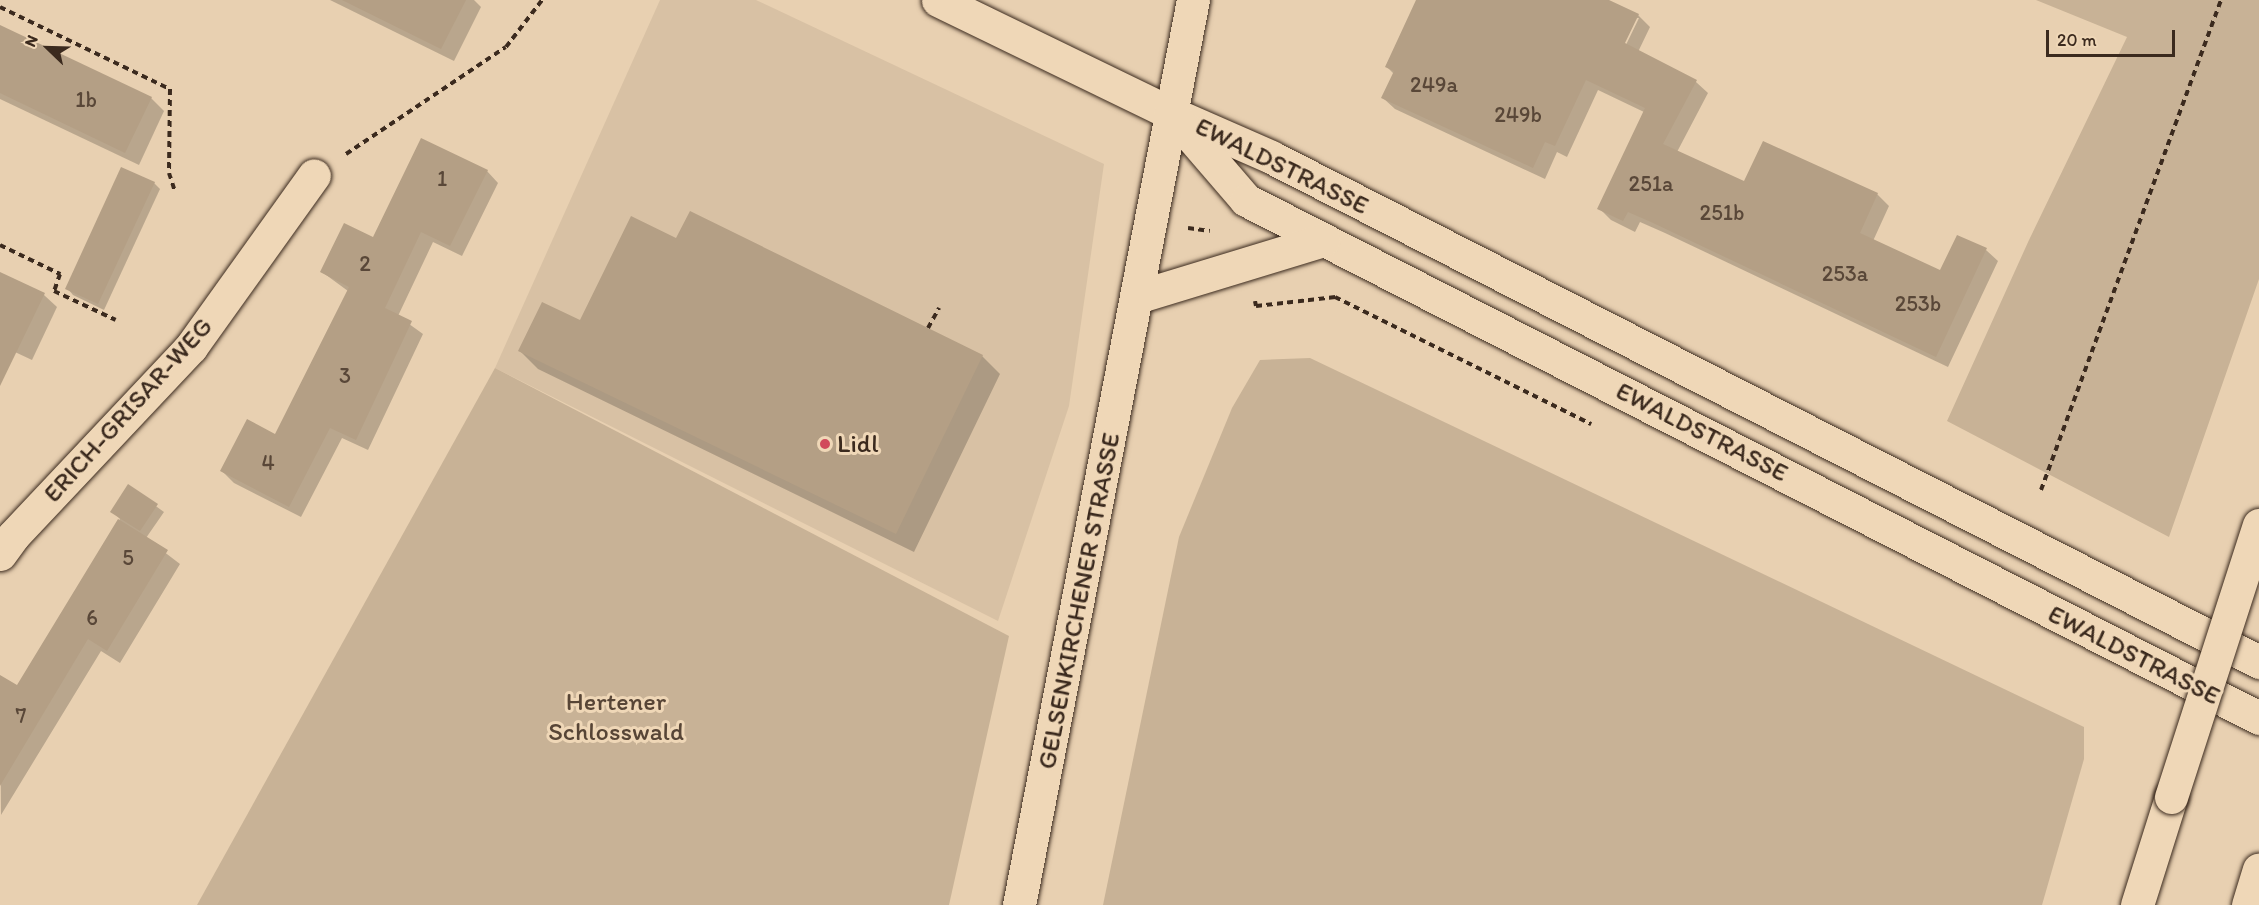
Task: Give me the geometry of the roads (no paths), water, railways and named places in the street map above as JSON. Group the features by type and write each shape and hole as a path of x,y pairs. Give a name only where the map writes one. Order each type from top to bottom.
{"main road":[{"name":"EWALDSTRASSE","path":"938,0 1171,113 1271,157 2259,662"},
{"name":"GELSENKIRCHENER STRASSE","path":"1019,905 1193,0"},
{"name":"EWALDSTRASSE","path":"1171,113 1246,200 2259,717"},
{"name":"ERICH-GRISAR-WEG","path":"4,538 191,347 315,175"},
{"path":"1137,297 1324,240"},
{"path":"2137,905 2259,525"},
{"path":"2248,905 2259,870"}],"place":[{"name":"Lidl","path":"825,444"}],"park label":[{"name":"Hertener Schlosswald","path":"616,717"}]}
